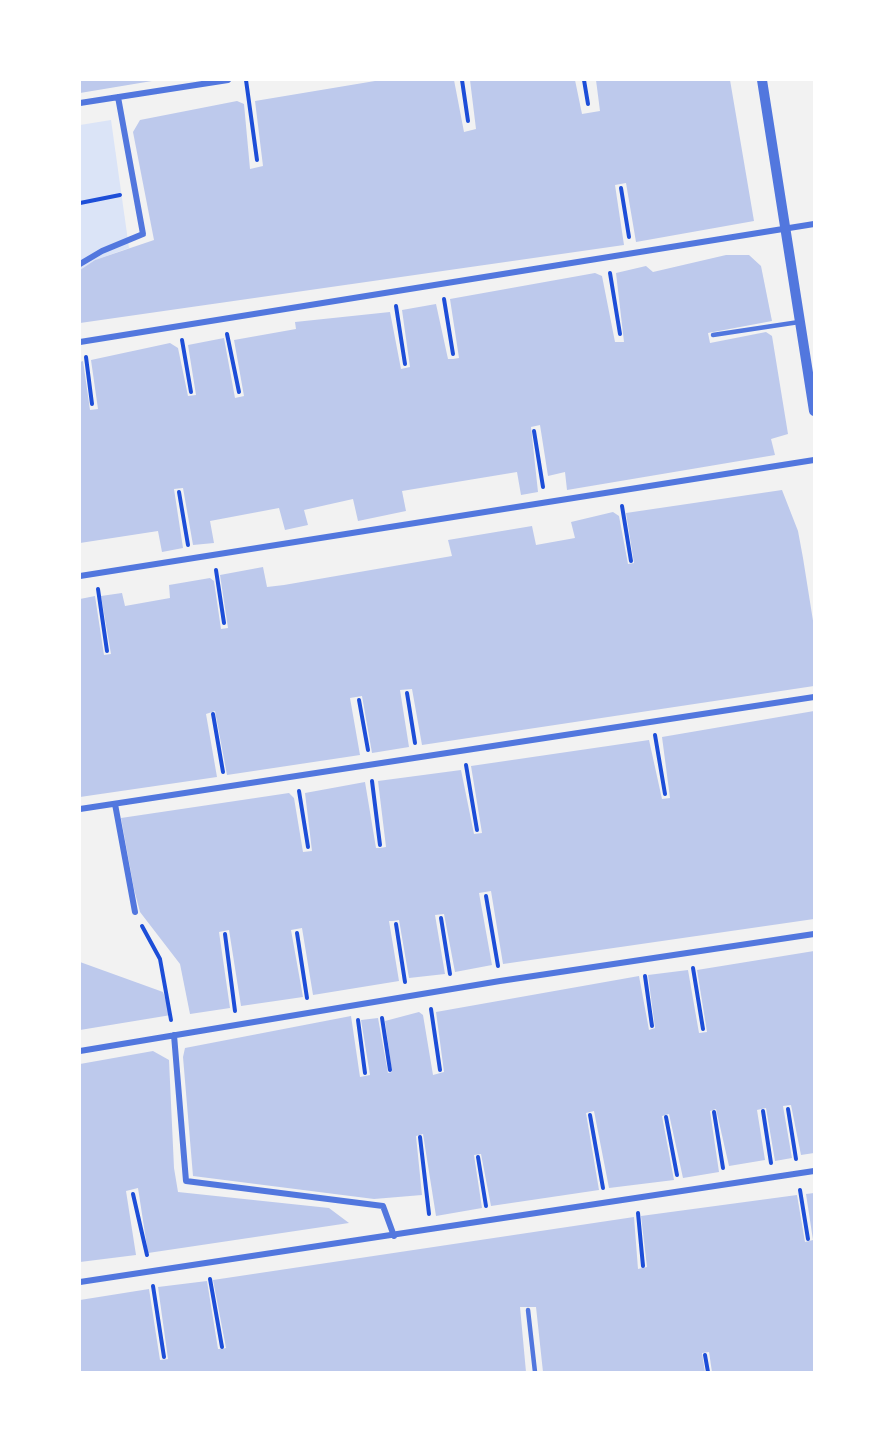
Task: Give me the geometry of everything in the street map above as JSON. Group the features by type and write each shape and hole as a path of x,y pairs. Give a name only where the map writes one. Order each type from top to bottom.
{"street":[{"path":"80,103 228,80"},
{"path":"762,80 802,322 814,411"},
{"path":"80,264 102,251 142,234 118,97"},
{"path":"82,342 814,224"},
{"path":"80,576 814,460"},
{"path":"80,809 814,697"},
{"path":"115,804 135,912"},
{"path":"80,1051 500,981 814,934"},
{"path":"174,1035 186,1181 383,1206 394,1236"},
{"path":"80,1282 814,1171"}],"lane":[{"path":"713,335 802,322"},
{"path":"528,1310 535,1372"}],"path":[{"path":"246,80 257,160"},
{"path":"462,80 468,121"},
{"path":"584,80 588,104"},
{"path":"621,188 632,253"},
{"path":"80,203 135,192"},
{"path":"608,257 620,334"},
{"path":"442,284 453,354"},
{"path":"394,291 405,364"},
{"path":"224,319 239,392"},
{"path":"180,326 191,392"},
{"path":"82,342 92,404"},
{"path":"534,431 546,502"},
{"path":"619,490 631,561"},
{"path":"179,492 190,558"},
{"path":"214,554 224,623"},
{"path":"95,573 107,651"},
{"path":"407,693 417,758"},
{"path":"359,700 380,844"},
{"path":"213,714 226,787"},
{"path":"653,721 665,794"},
{"path":"464,751 477,830"},
{"path":"297,776 308,847"},
{"path":"486,896 500,981"},
{"path":"135,912 160,959 174,1035"},
{"path":"441,918 453,989"},
{"path":"396,924 408,996"},
{"path":"297,933 309,1012"},
{"path":"225,934 237,1024"},
{"path":"691,952 703,1029"},
{"path":"643,959 652,1026"},
{"path":"429,993 440,1070"},
{"path":"379,1001 390,1070"},
{"path":"356,1005 365,1073"},
{"path":"788,1109 808,1239"},
{"path":"763,1111 773,1177"},
{"path":"714,1112 725,1185"},
{"path":"591,1115 606,1203"},
{"path":"666,1117 680,1192"},
{"path":"420,1137 431,1230"},
{"path":"478,1157 488,1222"},
{"path":"133,1194 151,1272 164,1357"},
{"path":"636,1198 643,1266"},
{"path":"207,1263 222,1347"},
{"path":"705,1355 708,1372"}],"shaded area":[{"path":"111,120 129,248 95,260 80,270 80,125"}],"building":[{"path":"80,80 152,80 152,81 80,93"},
{"path":"381,80 454,80 464,132 476,129 470,80 575,80 582,114 600,111 596,80 730,80 754,221 636,242 626,183 615,185 624,245 80,323 80,270 95,260 154,240 133,132 140,120 237,101 244,104 250,169 263,166 255,101"},
{"path":"726,255 749,255 761,266 772,321 708,333 710,343 766,332 772,336 788,434 771,439 775,455 567,490 565,472 548,476 540,425 531,427 538,492 521,495 517,472 402,491 406,511 358,521 353,499 304,510 308,525 285,530 279,508 210,521 214,543 193,545 183,488 174,489 183,548 162,552 158,531 80,543 80,362 83,361 90,410 98,409 91,360 170,343 178,348 188,396 196,395 188,345 224,338 235,398 244,396 234,340 296,329 295,322 390,312 401,369 410,367 402,310 436,304 448,359 459,358 450,299 595,273 602,276 615,342 624,342 616,273 646,266 653,272"},
{"path":"782,490 798,531 803,558 814,627 814,686 422,745 412,689 400,690 409,747 372,753 362,696 350,698 360,755 227,775 215,711 206,714 217,777 80,797 80,599 95,596 104,655 111,654 101,596 122,593 125,606 170,598 169,585 210,578 214,581 221,629 228,628 220,575 263,567 267,587 284,585 452,556 448,540 532,526 536,545 575,538 571,522 613,512 619,516 628,564 634,563 626,513"},
{"path":"814,711 814,919 503,964 491,891 479,893 492,965 455,972 444,914 435,915 445,974 409,978 399,920 389,921 399,981 313,995 302,928 291,930 303,997 241,1006 229,930 219,932 230,1008 190,1014 180,964 140,912 121,818 289,793 294,798 303,852 312,851 305,793 365,782 376,848 380,848 386,847 378,781 461,770 474,834 482,833 471,766 649,740 662,799 670,798 662,737"},
{"path":"814,951 814,1153 801,1155 791,1105 783,1106 792,1158 775,1161 766,1108 757,1110 765,1160 729,1166 716,1109 710,1111 719,1172 683,1178 669,1114 662,1116 674,1180 609,1188 594,1111 586,1113 599,1190 491,1206 481,1154 474,1155 482,1208 436,1216 423,1134 416,1136 422,1195 374,1199 193,1176 183,1057 185,1048 351,1016 360,1077 370,1075 361,1020 378,1018 388,1073 392,1072 385,1021 419,1012 423,1015 433,1075 444,1072 436,1012 639,976 649,1030 655,1028 648,975 688,970 699,1033 707,1032 697,970"},
{"path":"80,962 163,992 171,1015 80,1030"},
{"path":"153,1051 169,1060 174,1168 178,1192 329,1208 349,1223 148,1253 138,1188 126,1191 136,1255 80,1262 80,1064"},
{"path":"814,1193 814,1372 712,1372 709,1352 702,1353 705,1372 543,1372 536,1307 520,1307 526,1372 80,1372 80,1300 149,1289 160,1360 168,1359 158,1287 207,1281 218,1349 222,1349 226,1348 213,1280 634,1217 638,1269 647,1267 641,1216 797,1195 805,1242 813,1240 806,1194"}]}
